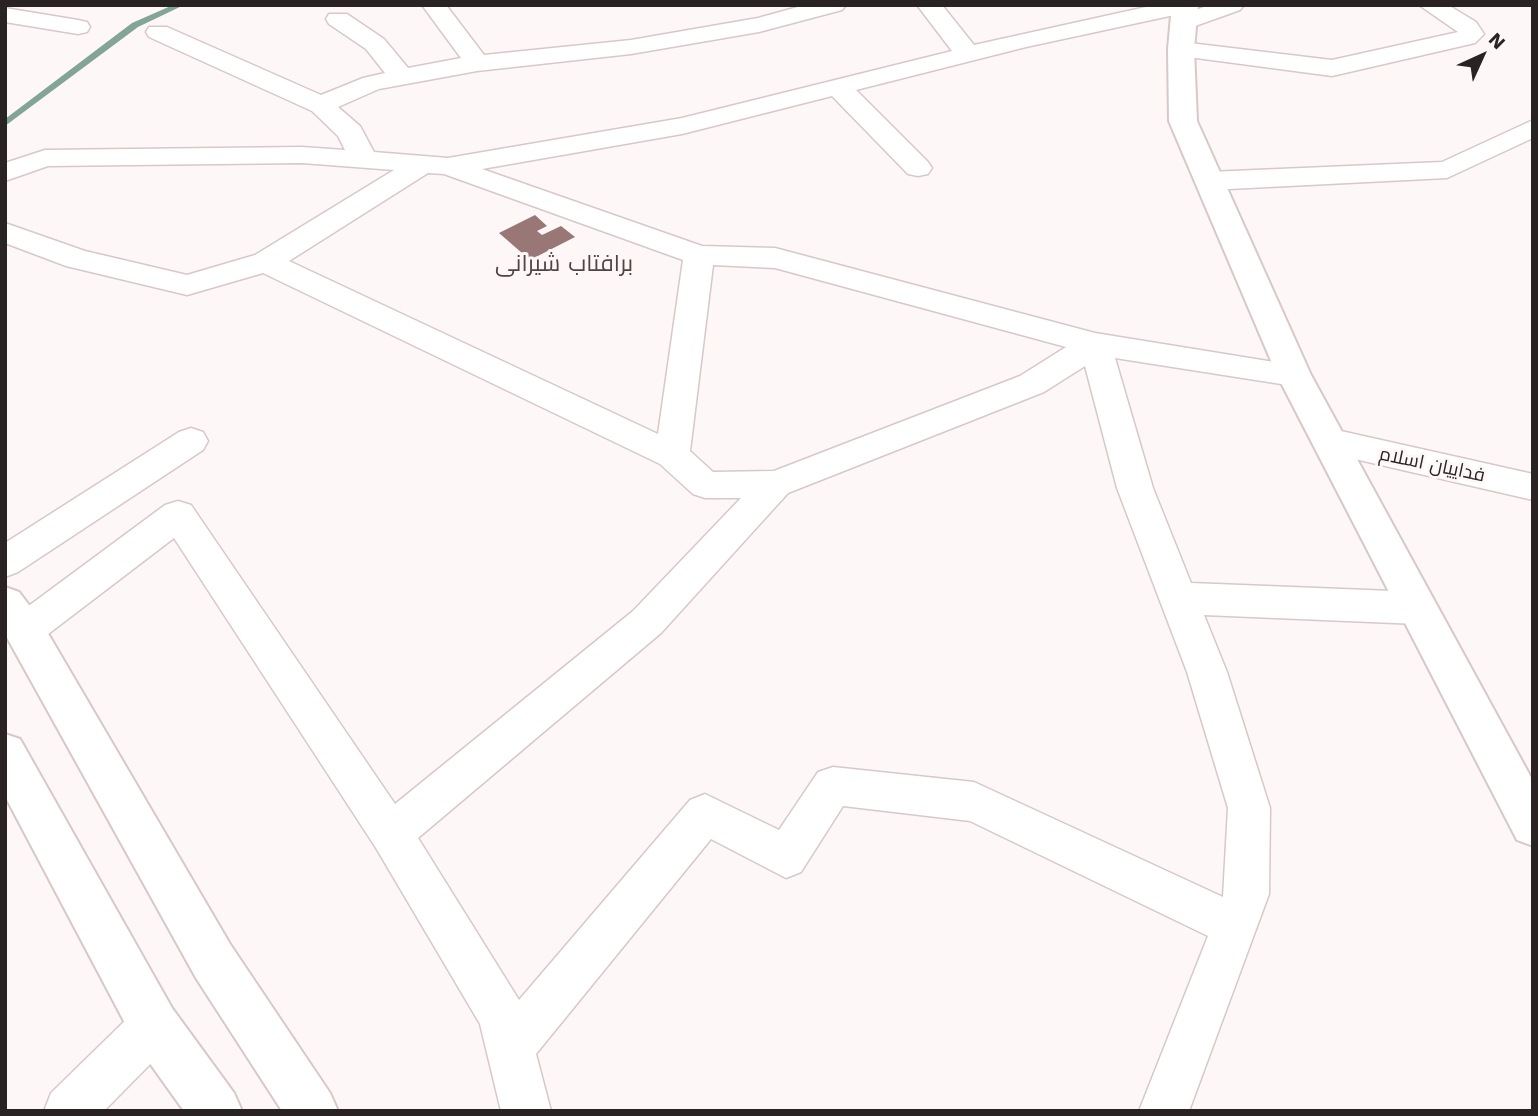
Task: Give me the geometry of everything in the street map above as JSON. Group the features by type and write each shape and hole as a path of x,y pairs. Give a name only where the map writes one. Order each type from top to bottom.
{"main road":[{"path":"1184,21 1182,121 1294,375 1332,442 1533,825"},
{"path":"15,616 213,961 312,1111"},
{"path":"5,753 154,1026 216,1111"}],"street":[{"path":"434,5 477,63"},
{"path":"729,5 749,26"},
{"path":"321,105 372,83 402,77 477,63 631,47 749,26 834,5"},
{"path":"929,5 968,54"},
{"path":"5,173 45,158 302,155 435,165 682,126 968,54 1184,21 1232,5"},
{"path":"1184,21 1332,68 1465,38 1472,34 1431,5"},
{"path":"5,15 78,27"},
{"path":"338,19 375,44 402,77"},
{"path":"158,32 321,105 350,132 364,160"},
{"path":"838,87 918,167"},
{"path":"1209,181 1447,170 1533,128"},
{"path":"5,232 77,259 187,285 266,262 435,165 699,256 775,258 1095,344 1294,375"},
{"path":"672,455 699,256"},
{"path":"266,262 672,455 705,485 776,484 1032,384 1095,344"},
{"path":"1095,344 1135,488 1207,672 1249,808 1247,894 1164,1111"},
{"path":"5,562 191,441"},
{"name":"فداییان اسلام","path":"1332,442 1533,487"},
{"path":"391,834 647,622 776,484"},
{"path":"15,616 178,515 391,834 502,1014 526,1111"},
{"path":"1178,598 1418,608"},
{"path":"511,1047 705,814 786,858 833,786 974,802 1235,926"},
{"path":"69,1111 154,1026"}],"building":[{"path":"535,215 547,226 537,231 542,235 561,226 575,237 530,260 499,233"}],"waterway":[{"path":"5,123 135,25 180,5"}],"district":[{"name":"برافتاب شیرانی","path":"564,264"}]}
